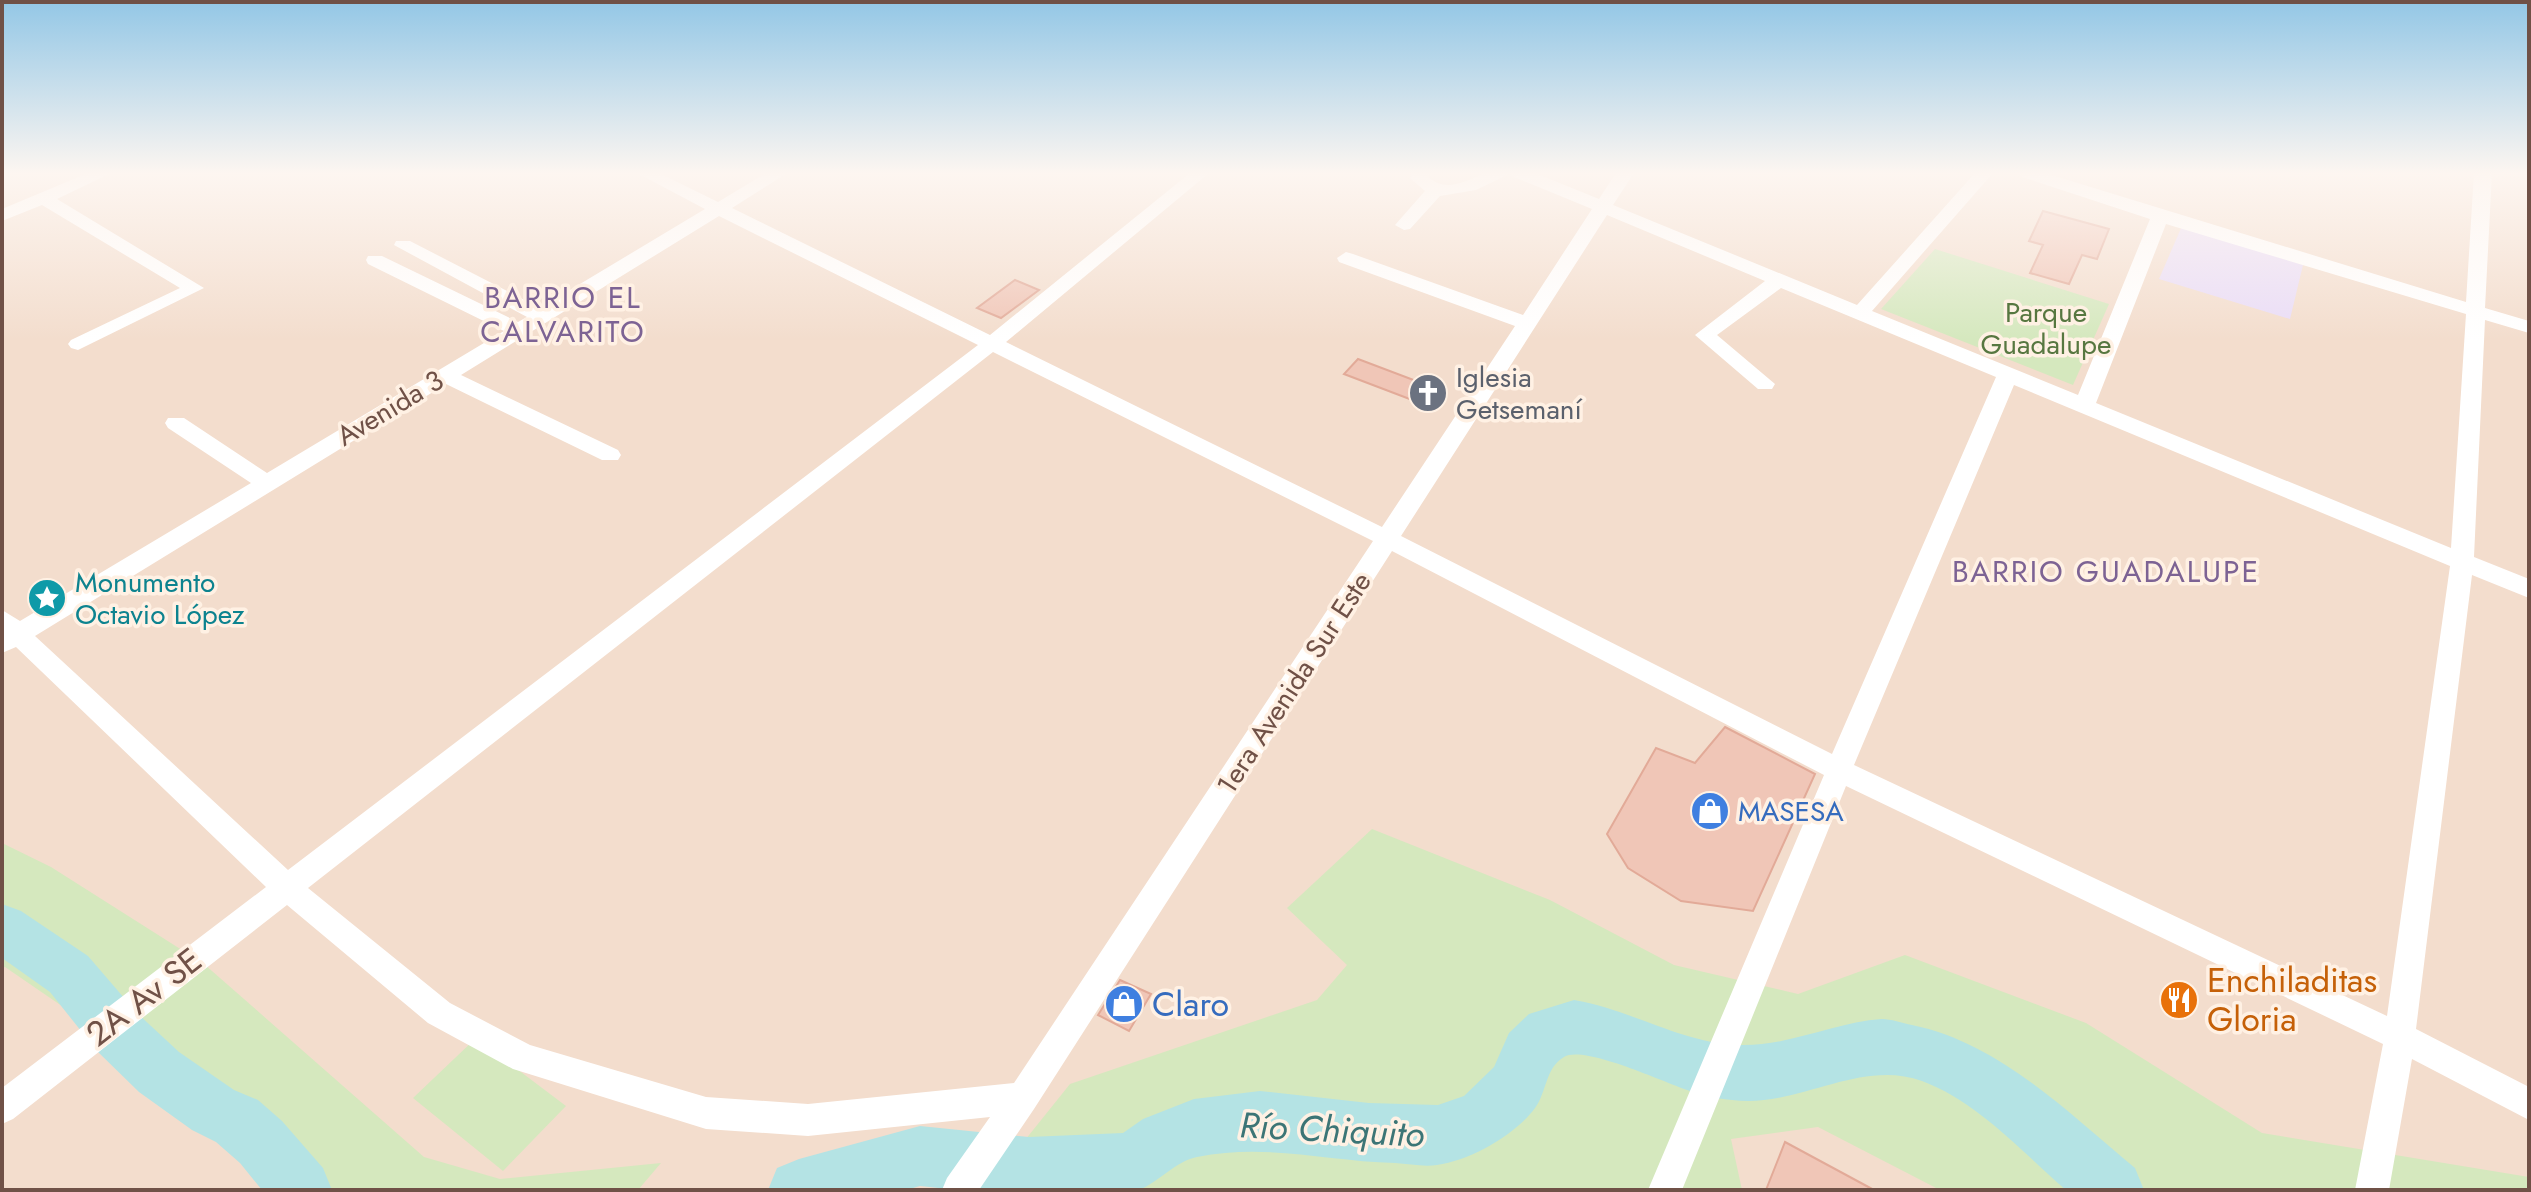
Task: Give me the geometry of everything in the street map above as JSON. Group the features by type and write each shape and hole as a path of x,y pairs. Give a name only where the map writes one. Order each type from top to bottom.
{"street":[{"path":"78,344 194,288 94,229"},
{"name":"Avenida 3","path":"7,633 267,483 685,229"},
{"path":"759,229 1388,539 1839,770 2400,1037 2529,1104"},
{"name":"2A Av SE","path":"2,1108 994,342 1132,229"},
{"name":"1era Avenida Sur Este","path":"959,1190 1023,1098 1589,229"},
{"path":"1653,229 2529,589"},
{"path":"1860,313 1935,229"},
{"path":"2085,405 2155,229"},
{"path":"2202,229 2529,327"},
{"path":"2372,1190 2400,1037 2462,562 2481,229"},
{"path":"403,245 540,316"},
{"path":"1346,258 1527,323"},
{"path":"375,260 518,330"},
{"path":"1765,384 1705,335 1779,280"},
{"path":"1665,1190 2008,374"},
{"path":"444,375 610,455"},
{"path":"176,423 267,483"},
{"path":"7,633 288,889 439,1013 524,1058 706,1113 808,1120 1023,1098"}],"shaded area":[{"path":"2,229 2529,229 2529,1190 2,1190"},
{"path":"2181,229 2190,229 2303,265 2290,319 2159,279"}],"green space":[{"name":"Parque Guadalupe","path":"1935,249 2109,304 2073,385 1881,309"},
{"path":"1372,829 1550,900 1674,965 1798,994 1905,955 2086,1023 2262,1133 2529,1177 2529,1190 1940,1190 1818,1127 1731,1139 1742,1190 985,1190 1070,1084 1317,1000 1347,965 1287,908"},
{"path":"2,843 51,867 204,964 424,1157 500,1179 661,1163 638,1190 272,1190 161,1074 5,967 2,968"},
{"path":"476,1038 566,1106 503,1171 413,1098"}],"building":[{"path":"2035,229 2109,229 2097,259 2082,255 2069,284 2030,273 2043,245 2029,241"},
{"path":"1015,280 1039,290 1001,318 977,308"},
{"path":"1358,359 1440,390 1428,406 1344,374"},
{"name":"MASESA","path":"1725,727 1815,774 1753,911 1681,901 1628,868 1607,834 1656,748 1695,763"},
{"name":"Claro","path":"1120,980 1151,994 1129,1031 1098,1015"},
{"path":"1785,1142 1874,1190 1766,1190"}],"waterway":[{"name":"Río Chiquito","path":"2,928 69,974 117,1032 159,1072 213,1110 237,1121 261,1142 301,1190"},
{"name":"Río Chiquito","path":"799,1190 920,1156 1029,1167 1105,1166 1134,1162 1164,1140 1194,1128 1260,1120 1369,1133 1438,1135 1483,1119 1515,1087 1529,1052 1549,1033 1574,1027 1594,1030 1697,1066 1735,1073 1762,1073 1883,1046 1931,1056 1995,1090 2113,1190"}],"place":[{"name":"Iglesia Getsemaní","path":"1428,393"},
{"name":"Monumento Octavio López","path":"47,598"},
{"name":"MASESA","path":"1710,811"},
{"name":"Enchiladitas Gloria","path":"2179,1000"},
{"name":"Claro","path":"1124,1004"}],"district":[{"name":"BARRIO EL CALVARITO","path":"563,314"},
{"name":"BARRIO GUADALUPE","path":"2106,571"}]}
